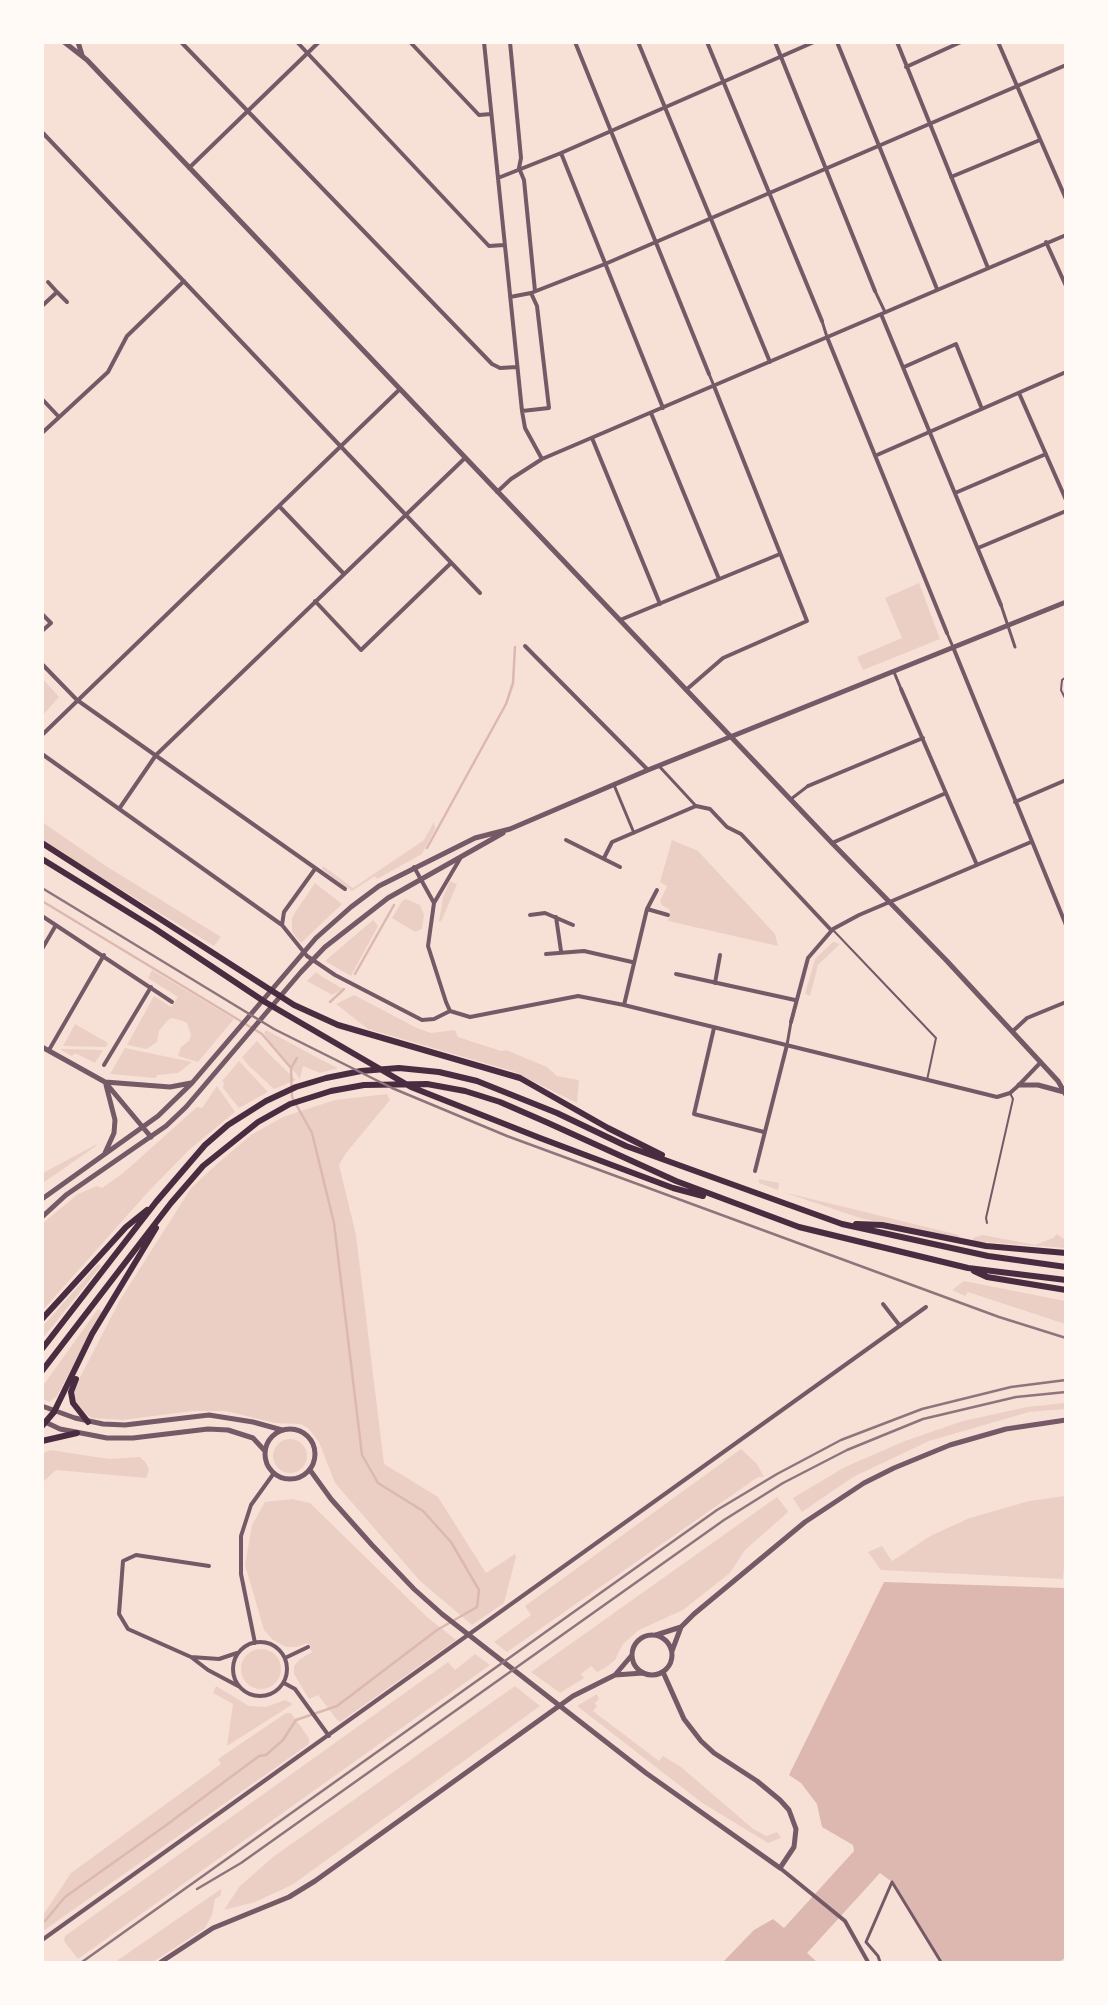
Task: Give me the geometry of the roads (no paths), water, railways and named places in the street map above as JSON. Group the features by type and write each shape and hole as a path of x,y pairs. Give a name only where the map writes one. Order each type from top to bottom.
{"highway":[{"path":"42,843 294,1005 338,1025 492,1068 520,1078 608,1128 690,1170"},
{"path":"42,860 154,928 265,1002 411,1087 673,1188 731,1203"},
{"path":"42,1349 156,1202 205,1144 228,1125 266,1101 296,1087 326,1078 361,1071 399,1068 439,1072 513,1094 626,1146 842,1224 988,1256 1066,1268"},
{"path":"42,1371 172,1202 203,1166 258,1122 290,1104 331,1091 364,1084 427,1084 465,1091 500,1102 608,1152 731,1203 799,1227 968,1268 1066,1280"},
{"path":"42,1319 126,1227 156,1202"},
{"path":"44,1423 54,1412 92,1334 172,1202"},
{"path":"842,1224 882,1225 986,1246 1066,1254"},
{"path":"968,1268 987,1277 1066,1290"},
{"path":"84,1352 83,1364 70,1392 76,1410 88,1422"},
{"path":"42,1441 77,1433"}],"street":[{"path":"64,42 82,55 1013,1031 1058,1081 1065,1093"},
{"path":"78,42 82,55"},
{"path":"181,42 492,364 500,368 517,367"},
{"path":"297,42 489,246 504,245"},
{"path":"189,168 319,42"},
{"path":"410,42 479,115 491,114"},
{"path":"484,42 522,411 525,428 542,459"},
{"path":"510,42 521,158 520,168 524,180 533,292 537,306 549,408 522,411"},
{"path":"575,42 807,621 723,658 686,690"},
{"path":"638,42 770,362"},
{"path":"707,42 877,455 1031,842 1066,925"},
{"path":"775,42 1001,605 1006,625 1015,647"},
{"path":"498,178 561,153 814,42"},
{"path":"837,42 938,289"},
{"path":"896,42 988,268"},
{"path":"906,67 961,42"},
{"path":"998,42 1066,199"},
{"path":"510,296 533,292 605,264 1066,65"},
{"path":"42,132 480,593"},
{"path":"951,177 1040,140"},
{"path":"561,153 663,408"},
{"path":"497,492 511,479 542,459 1066,235"},
{"path":"1046,242 1066,286"},
{"path":"42,433 108,372 127,336 184,281"},
{"path":"48,282 67,302"},
{"path":"42,306 57,292"},
{"path":"904,367 956,344 982,409"},
{"path":"877,455 1066,372"},
{"path":"42,735 400,389"},
{"path":"1019,393 1066,500"},
{"path":"42,399 60,417"},
{"path":"651,413 719,579"},
{"path":"592,438 660,604"},
{"path":"955,493 1046,454"},
{"path":"119,809 156,756 465,458"},
{"path":"279,506 344,574"},
{"path":"978,548 1066,511"},
{"path":"620,620 780,554"},
{"path":"315,601 361,650 451,563"},
{"path":"42,1216 66,1195 151,1137 186,1108 207,1086 301,972 325,947 388,898 510,829 648,770 1066,602"},
{"path":"42,614 51,623 42,631"},
{"path":"525,646 648,770"},
{"path":"42,664 78,700 345,889"},
{"path":"894,672 977,865"},
{"path":"792,799 808,786 923,738"},
{"path":"42,754 282,925 307,956 335,975 422,1020 434,1019 450,1011 470,1017 578,996 624,1004 714,1028 997,1097 1010,1093 1041,1062"},
{"path":"658,766 696,806 710,809 727,827 741,834 832,930"},
{"path":"1015,802 1066,780"},
{"path":"614,785 634,833"},
{"path":"832,843 946,793"},
{"path":"604,858 612,842 696,806"},
{"path":"42,1199 143,1127 192,1083 316,938 351,907 379,886 414,867 475,838 510,829"},
{"path":"566,840 620,867"},
{"path":"755,1171 787,1046 795,1000 808,958 832,930 859,915 1031,842"},
{"path":"450,1011 428,946 434,903 460,858"},
{"path":"414,867 434,903"},
{"path":"282,925 284,912 315,869"},
{"path":"624,1004 632,962 646,909 657,890"},
{"path":"646,909 668,915"},
{"path":"530,914 545,913 573,925"},
{"path":"42,916 104,955 172,1002"},
{"path":"556,917 561,951"},
{"path":"42,949 56,925"},
{"path":"546,954 584,950 632,962"},
{"path":"49,1050 104,955"},
{"path":"715,983 720,955"},
{"path":"676,974 795,1000"},
{"path":"104,1065 151,987"},
{"path":"1013,1031 1027,1018 1066,1002"},
{"path":"714,1028 694,1114 764,1132"},
{"path":"42,1047 105,1082 151,1137"},
{"path":"1058,1081 1066,1085"},
{"path":"105,1082 170,1086 192,1083"},
{"path":"105,1082 115,1120 114,1134 105,1154"},
{"path":"1019,1085 1051,1088 1065,1093"},
{"path":"884,1304 900,1326"},
{"path":"42,1940 926,1307"},
{"path":"42,1406 54,1412 88,1422 125,1425 209,1415 253,1422 282,1430 294,1429 303,1432 311,1439 315,1447 315,1457 310,1470 298,1478 290,1479 274,1473 266,1459 265,1451 268,1443 275,1434 282,1430"},
{"path":"643,1673 633,1663 632,1655 635,1643 640,1638 681,1627 805,1522 864,1484 908,1461 950,1445 1006,1429 1066,1420"},
{"path":"44,1423 77,1433 106,1438 126,1438 200,1429 228,1430 253,1438 265,1451"},
{"path":"310,1470 326,1494 372,1545 414,1589 442,1614 616,1749 802,1884 845,1920 867,1961"},
{"path":"255,1643 241,1574 242,1536 251,1505 274,1473"},
{"path":"191,1657 219,1659 239,1653 255,1643 273,1645 285,1658 287,1675 284,1683 277,1691 268,1695 258,1696 248,1693 208,1670 191,1657 135,1633 124,1625 118,1608 123,1561 136,1555 209,1566"},
{"path":"161,1962 213,1928 290,1897 315,1881 572,1696 615,1675 643,1673 657,1675 663,1672 670,1663 672,1651 681,1627"},
{"path":"656,1635 666,1640 672,1651"},
{"path":"285,1658 308,1647"},
{"path":"239,1653 234,1661 233,1670 240,1687"},
{"path":"615,1675 632,1655"},
{"path":"663,1672 684,1719 700,1741 714,1753 757,1781 780,1800 788,1810 796,1829 794,1846 780,1868"},
{"path":"284,1683 295,1689 329,1736"},
{"path":"880,1962 878,1956 866,1942 892,1882 941,1962"}],"lane":[{"path":"1066,677 1062,680 1061,690 1066,700"},
{"path":"832,930 936,1038 927,1080"},
{"path":"987,1223 986,1218 1013,1099 1010,1093"}],"waterway":[{"path":"427,848 506,704 513,683 515,647"},
{"path":"42,901 262,1034 291,1068 292,1097 312,1133 334,1223 362,1455 378,1483 423,1511 451,1542 479,1590 477,1607 437,1630 337,1706 296,1720 283,1740 266,1755 259,1756 65,1897 45,1921"},
{"path":"355,974 394,905"},
{"path":"330,1002 344,989"},
{"path":"291,1068 297,1058"}],"railway":[{"path":"42,888 274,1029 392,1088 507,1136 999,1317 1066,1338"},
{"path":"82,1962 717,1510 777,1474 841,1440 922,1409 1011,1387 1066,1380"},
{"path":"197,1889 241,1863 724,1520 783,1483 847,1450 923,1419 1016,1397 1066,1392"}]}
